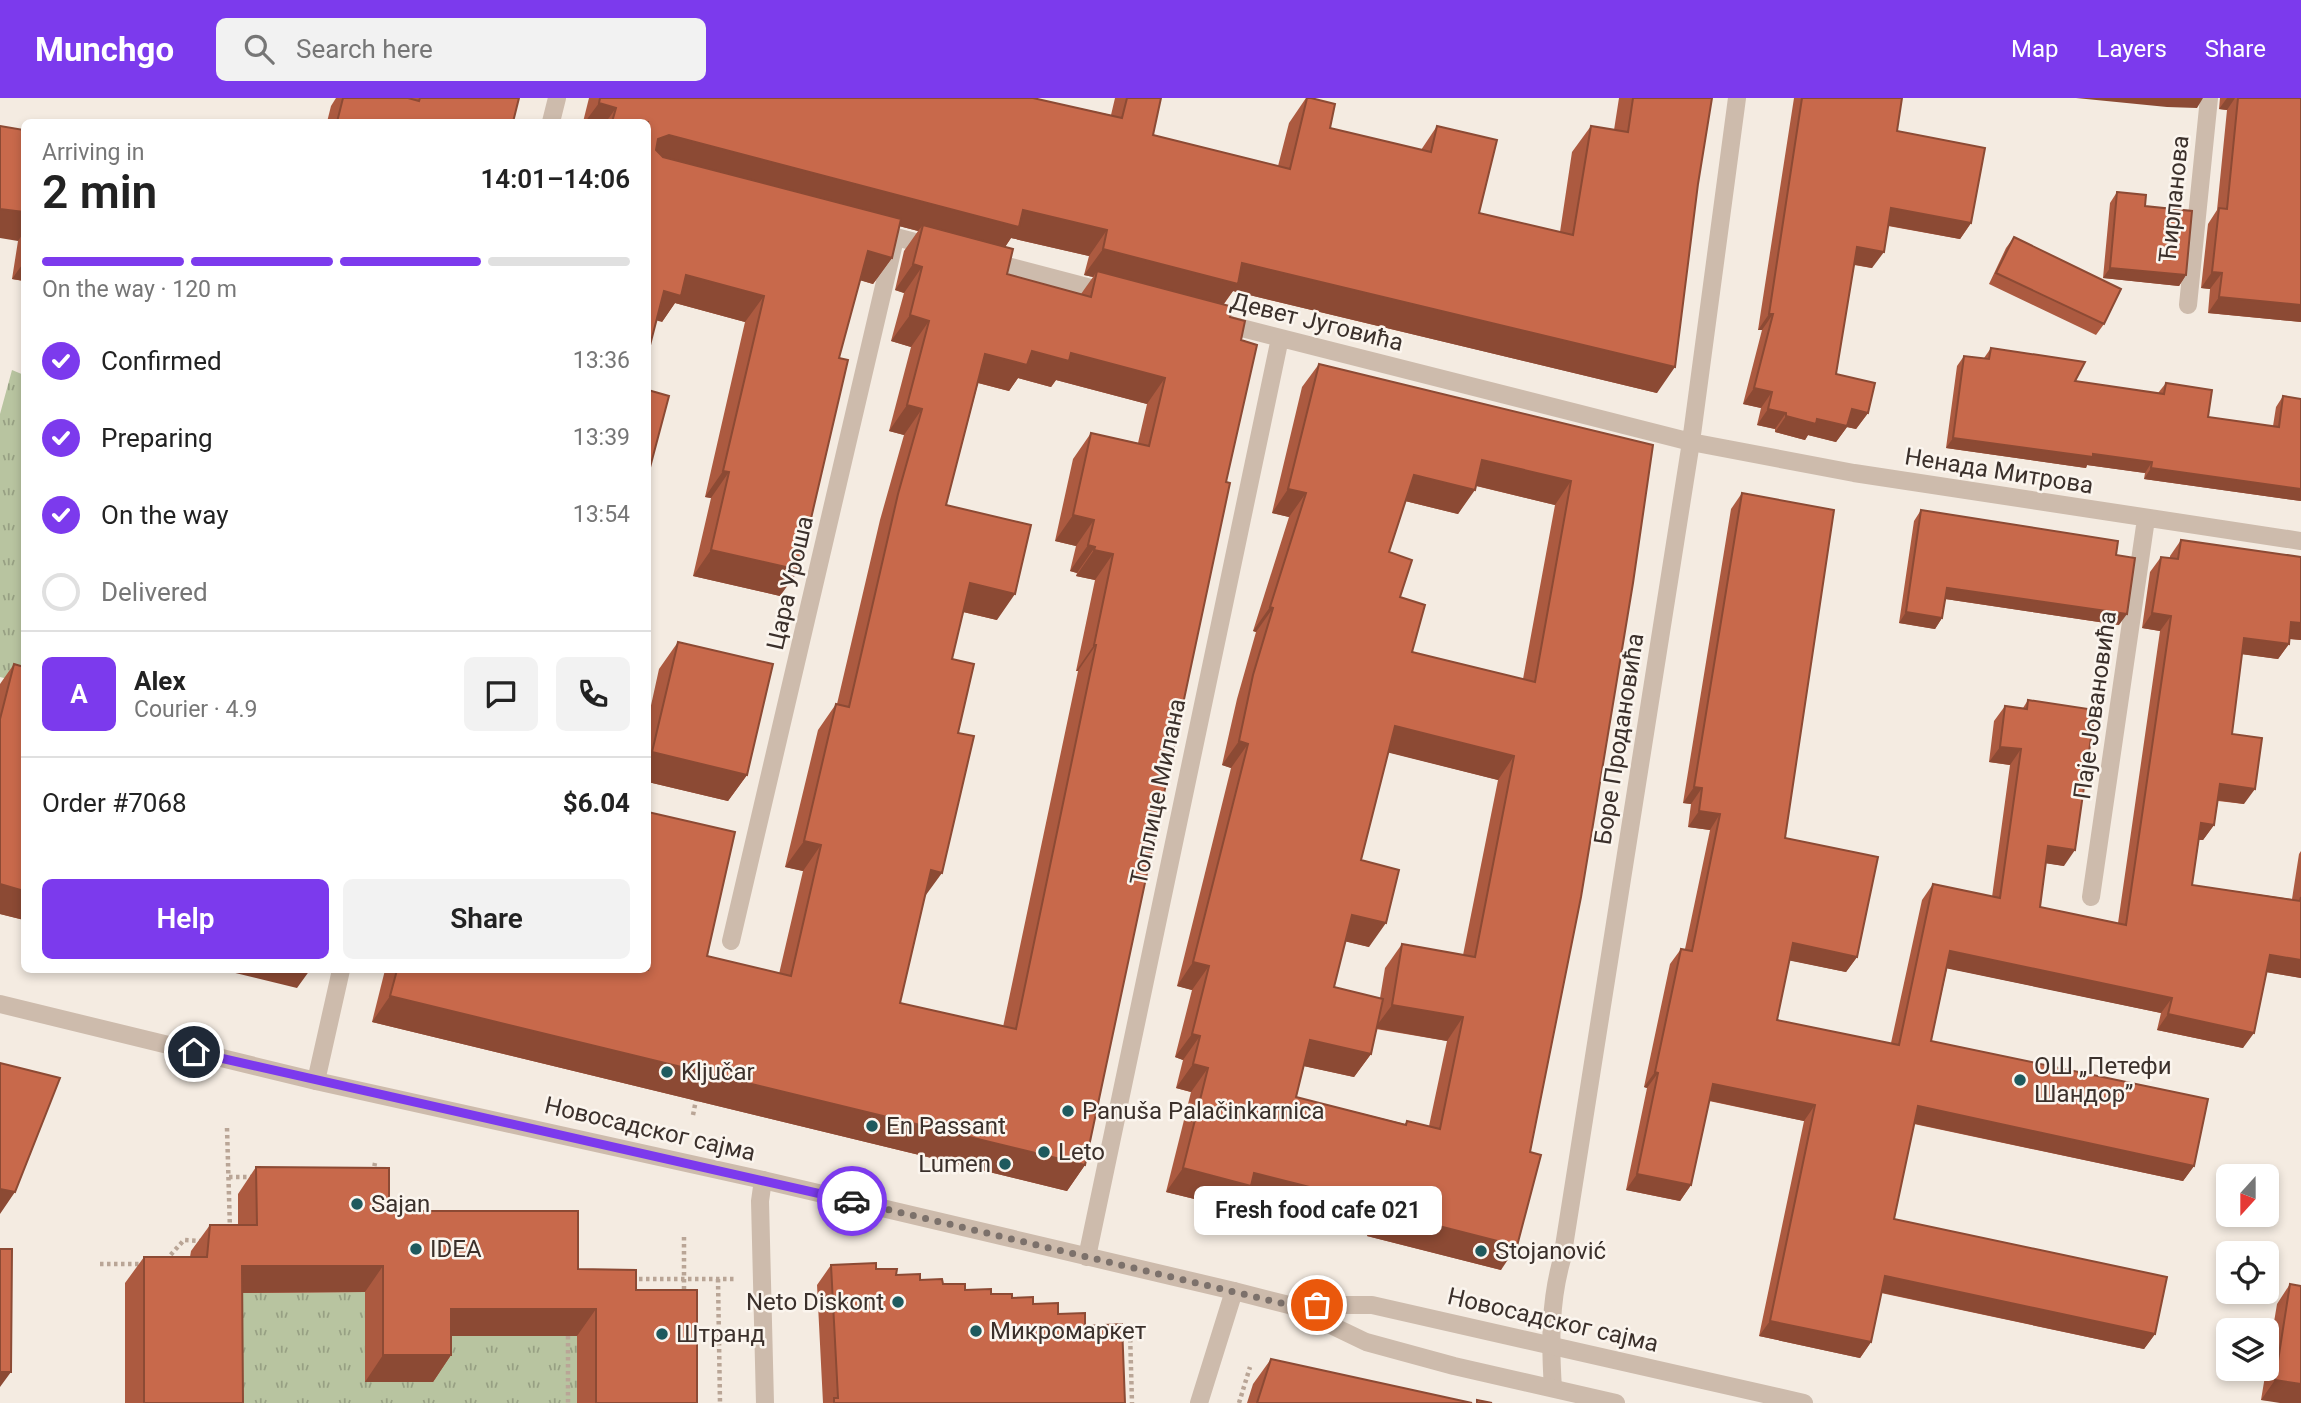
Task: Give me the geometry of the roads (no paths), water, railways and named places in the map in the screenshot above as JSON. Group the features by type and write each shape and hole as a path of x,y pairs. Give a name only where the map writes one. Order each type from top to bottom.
{"street":[{"path":"552,119 557,98"},
{"name":"Боре Продановића","path":"1552,1395 1550,1344 1554,1293 1564,1245 1691,442 1737,98"},
{"name":"Ћирпанова","path":"2188,305 2209,98"},
{"path":"856,226 948,251"},
{"name":"Цара Уроша","path":"732,941 896,237"},
{"path":"975,258 1121,296"},
{"name":"Девет Југовића","path":"1200,317 1691,442"},
{"name":"Топлице Милана","path":"1087,1257 1280,338"},
{"name":"Ненада Митрова","path":"1691,442 1854,473 2301,541"},
{"name":"Паје Јовановића","path":"2091,897 2146,519"},
{"path":"316,1082 340,973"},
{"name":"Новосадског сајма","path":"0,1004 316,1082 763,1180 1234,1291 1289,1305 1366,1342 1552,1395 1616,1403"},
{"path":"763,1180 760,1201 765,1403"},
{"path":"1199,1403 1234,1291"},
{"name":"Новосадског сајма","path":"1289,1305 1372,1305 1804,1403"}],"place":[{"name":"Ključar","path":"667,1072"},
{"name":"ОШ „Петефи Шандор”","path":"2020,1080"},
{"name":"Panuša Palačinkarnica","path":"1068,1111"},
{"name":"En Passant","path":"872,1126"},
{"name":"Leto","path":"1044,1152"},
{"name":"Lumen","path":"1005,1164"},
{"name":"Sajan","path":"357,1204"},
{"name":"IDEA","path":"416,1249"},
{"name":"Stojanović","path":"1481,1251"},
{"name":"Neto Diskont","path":"898,1302"},
{"name":"Fresh food cafe 021","path":"1317,1305"},
{"name":"Микромаркет","path":"976,1331"},
{"name":"Штранд","path":"662,1334"}]}
